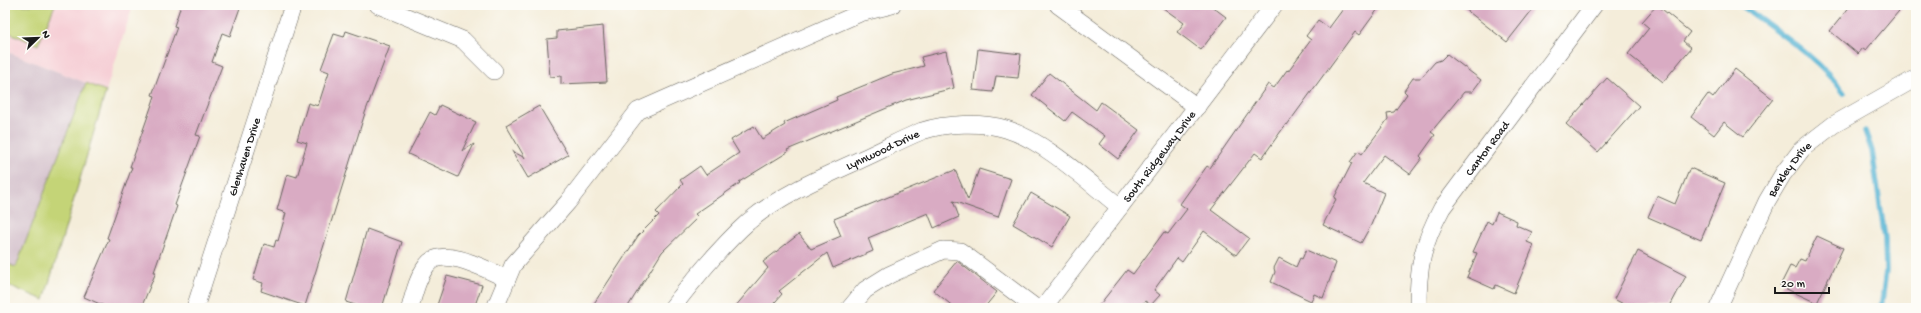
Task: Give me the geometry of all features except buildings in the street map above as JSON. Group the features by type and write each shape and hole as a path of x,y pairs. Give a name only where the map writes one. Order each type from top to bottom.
{"street":[{"name":"Glenhaven Drive","path":"195,308 293,5"},
{"path":"378,5 463,40 494,71"},
{"path":"495,308 513,265 568,202 638,111 860,13 892,5"},
{"path":"1058,5 1197,107"},
{"name":"South Ridgeway Drive","path":"1043,308 1274,5"},
{"name":"Canton Road","path":"1418,308 1418,285 1421,256 1431,229 1442,208 1594,5"},
{"name":"Berkley Drive","path":"1718,308 1767,201 1783,174 1802,150 1833,126 1916,78"},
{"name":"Lynnwood Drive","path":"672,308 702,270 749,222 793,191 923,131 966,123 1006,129 1030,139 1055,156 1120,207"},
{"path":"850,308 865,290 889,275 943,250 960,251 1036,308"},
{"path":"410,308 419,279 428,263 444,256 459,259 507,279"}],"shaded area":[{"path":"5,5 133,5 106,91 5,51"},
{"path":"5,51 86,83 16,268 5,263"}],"green space":[{"path":"5,5 55,5 38,45 5,31"},
{"path":"86,83 106,91 44,300 5,284 5,263 16,267"}],"waterway":[{"path":"1741,5 1783,35 1822,67 1844,93"},
{"path":"1865,131 1872,151 1885,239 1886,271 1881,308"}]}
